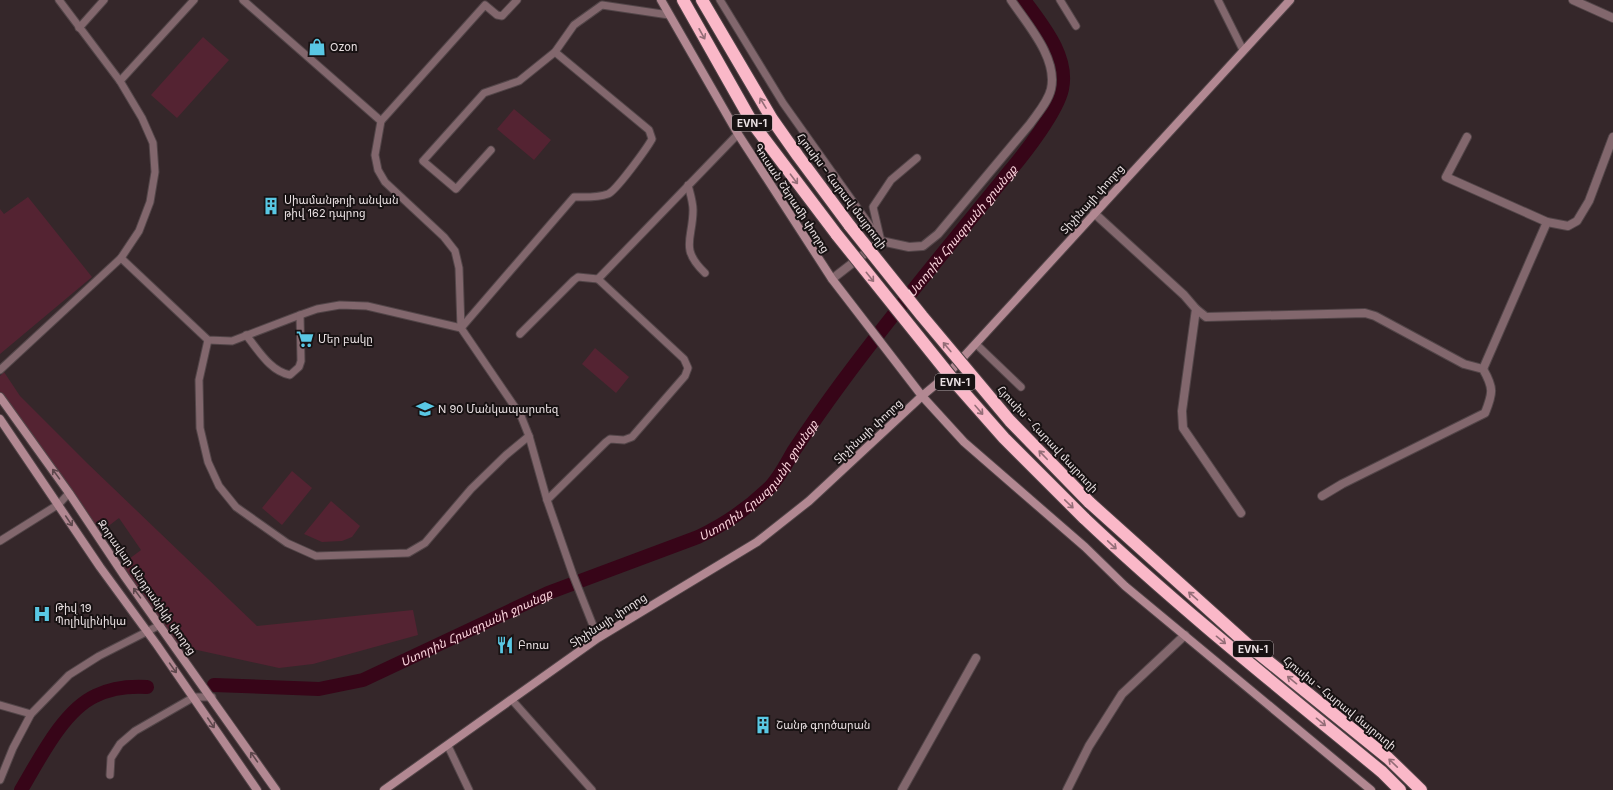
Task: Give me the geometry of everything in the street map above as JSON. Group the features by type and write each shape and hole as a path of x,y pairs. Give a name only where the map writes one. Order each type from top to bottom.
{"highway":[{"name":"EVN-1","path":"683,0 753,124 837,235 959,387 1009,443 1084,518 1136,567 1188,613 1382,772 1400,790"},
{"name":"Հյուսիս - Հարավ մայրուղի","path":"702,0 777,125 798,156 850,226 922,316 1010,421 1090,502 1247,644 1388,758 1421,790"}],"main road":[{"name":"Գուսան Շերամի փողոց","path":"661,0 738,134 832,279 860,318 922,396 964,442 1085,547 1125,586 1371,790"},
{"name":"Տիչինայի փողոց","path":"384,790 598,638 757,542 809,501 922,396 946,376 1290,0"},
{"name":"Զորավար Անդրանիկի փողոց","path":"0,397 70,493 125,577 212,697 276,790"},
{"path":"0,419 59,504 100,567 194,697 257,790"}],"street":[{"path":"832,279 881,241 908,247 923,246 938,234 1030,124 1043,106 1050,90 1051,74 1047,59 1040,44 1012,0"},
{"path":"1573,0 1613,18"},
{"path":"1467,137 1446,177 1547,222 1568,226 1578,221 1589,201 1613,137"},
{"path":"1094,213 1206,317 1365,313 1375,316 1464,364 1483,369 1491,382 1492,394 1485,413 1342,484 1322,496"},
{"path":"1483,369 1547,222"},
{"path":"1196,309 1182,411 1183,428 1241,513"},
{"path":"1067,790 1090,746 1122,694 1185,635"},
{"path":"902,790 976,658"}],"lane":[{"path":"0,370 121,258 139,231 150,202 155,172 153,144 142,118 120,81 59,0"},
{"path":"79,28 104,0"},
{"path":"120,81 194,0"},
{"path":"243,0 381,121"},
{"path":"517,0 502,16 497,15 486,2 381,121 375,155 378,170 385,182 444,237 455,251 459,268 461,328 521,416 529,436 547,500 573,575 587,614 598,638"},
{"path":"720,0 783,103 881,241"},
{"path":"1060,0 1076,26"},
{"path":"1218,0 1244,50"},
{"path":"491,150 456,189 423,161 484,93 519,81 556,52 574,25 602,5 669,15"},
{"path":"461,328 574,197 595,197 610,194 646,150 652,139 649,130 556,52"},
{"path":"598,279 738,134"},
{"path":"881,241 873,208 891,180 918,158"},
{"path":"688,185 693,209 688,246 694,262 704,272"},
{"path":"121,258 208,340 232,341 317,309 340,305 367,306 461,328"},
{"path":"520,334 574,280 582,277 598,279 684,359 688,368 685,376 632,437 624,440 610,439 547,500"},
{"path":"246,336 269,364 280,373 290,375 299,368 301,361 300,315"},
{"path":"208,340 199,380 200,428 208,462 219,486 236,507 287,543 316,556 408,553 425,543 471,489 506,455 529,436"},
{"path":"976,344 1021,387"},
{"path":"0,541 59,504 70,493"},
{"path":"0,780 12,748 31,714 69,675 99,656 160,625"},
{"path":"110,775 111,758 120,744 134,731 194,697 212,697"},
{"path":"512,700 592,790"},
{"path":"0,705 31,714"},
{"path":"448,746 469,790"}],"shaded area":[{"path":"203,37 229,60 177,118 151,95"},
{"path":"514,109 551,140 534,160 497,129"},
{"path":"28,197 92,277 0,354 0,209 4,214"},
{"path":"595,348 629,377 616,393 582,364"},
{"path":"4,372 20,396 87,463 257,626 413,610 418,635 313,664 279,668 179,646 117,568 141,550 119,518 94,537 0,401 0,376"},
{"path":"292,471 312,488 282,525 262,508"},
{"path":"331,501 360,526 352,537 342,541 322,542 304,534"}],"waterway":[{"name":"Ստորին Հրազդանի ջրանցք","path":"214,685 319,689 363,680 548,593 698,537 726,522 752,503 768,489 782,472 811,425 862,355 1023,154 1040,132 1054,109 1062,89 1062,65 1058,53 1046,30 1024,0"},
{"name":"Ստորին Հրազդանի ջրանցք","path":"21,790 62,724 83,703 101,693 114,689 127,687 147,687"}],"place":[{"name":"Ozon","path":"317,47"},
{"name":"Սիամանթոյի անվան թիվ 162 դպրոց","path":"271,206"},
{"name":"Մեր բակը","path":"305,339"},
{"name":"N 90 Մանկապարտեզ","path":"425,409"},
{"name":"Թիվ 19 Պոլիկլինիկա","path":"42,614"},
{"name":"Բոռա","path":"505,645"},
{"name":"Շանթ գործարան","path":"763,725"}]}
